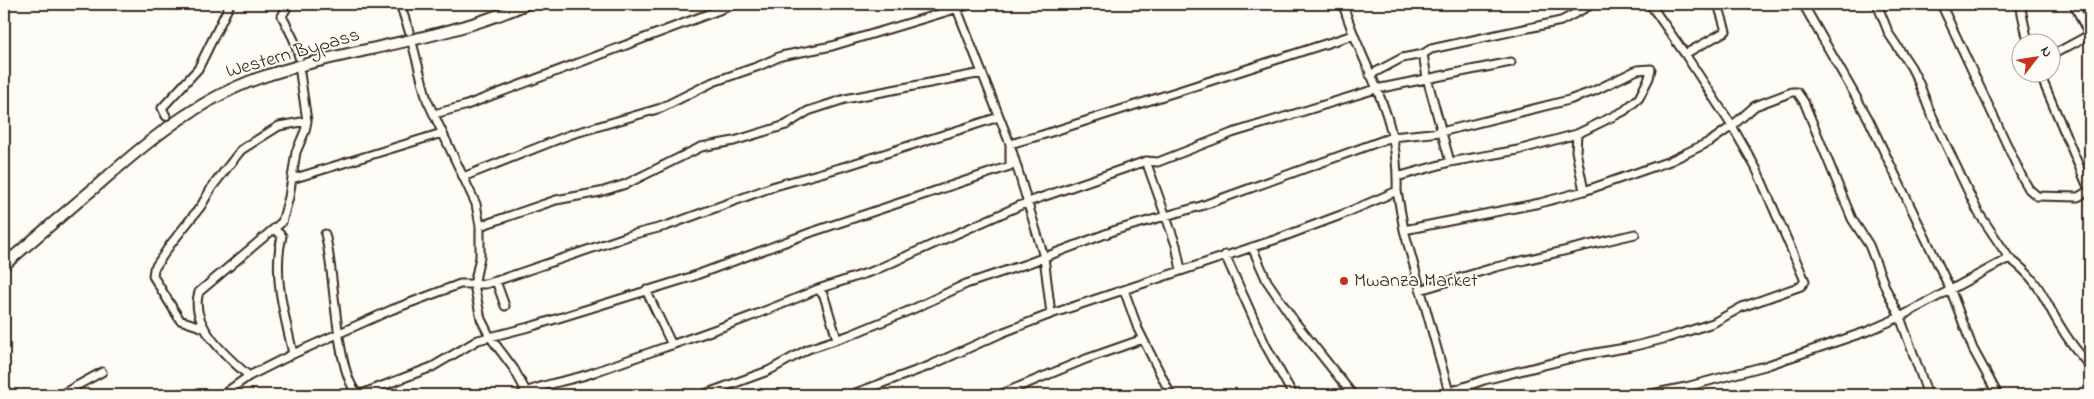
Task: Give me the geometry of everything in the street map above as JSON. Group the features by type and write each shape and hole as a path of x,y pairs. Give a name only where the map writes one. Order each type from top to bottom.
{"main road":[{"name":"Western Bypass","path":"6,260 135,152 192,109 216,96 267,76 336,56 467,26 526,4"}],"street":[{"path":"166,116 162,108 198,69 230,4"},
{"path":"288,4 282,16 300,57"},
{"path":"400,4 409,31"},
{"path":"434,114 464,106 735,4"},
{"path":"463,177 569,135 661,108 713,82 781,56 832,46 955,6 972,4"},
{"path":"1343,4 1353,35 1388,119 1404,230 1444,394 1484,380 1584,355 1631,347 1667,338 1713,323 1742,307 1804,284 1805,281 1796,257 1756,168 1732,126 1650,4"},
{"path":"1370,76 1402,58 1423,54 1431,49 1561,21 1593,4"},
{"path":"1685,54 1726,31 1718,4"},
{"path":"1803,4 1868,118 1951,291 1973,349 1998,395"},
{"path":"1877,4 1889,34 1920,83 1929,109 1978,212 2009,258 2037,283 2062,330 2090,367"},
{"path":"1941,4 2029,189 2037,196 2078,197 2090,191 2043,82"},
{"path":"2020,4 2026,32"},
{"path":"2062,50 2089,36 2074,4"},
{"path":"955,6 1010,144 1044,257 1052,314"},
{"path":"1010,144 1353,35"},
{"path":"413,46 427,100 476,204 480,226 480,257 474,285 481,319 490,337 514,369 525,394 570,381 768,311 818,289 873,270 1028,202 1146,161 1158,162 1232,133 1376,88 1511,62"},
{"path":"1423,54 1427,78 1450,162"},
{"path":"702,395 768,371 808,349 850,335 913,309 966,284 1116,230 1218,200 1392,137 1442,132 1570,100 1637,70 1651,69 1649,78 1639,98 1624,111 1576,134 1518,150 1450,162 1397,177"},
{"path":"249,376 204,328 197,305 200,292 236,259 275,230 282,222 292,180 296,152 305,131 306,121 300,73"},
{"path":"480,226 556,200 600,192 626,184 701,147 786,125 808,111 845,99 982,73"},
{"path":"1404,230 1540,203 1584,191 1670,161 1711,141 1755,106 1796,92 1804,102 1852,219 1869,245 1886,289 1900,317 1928,395"},
{"path":"227,394 249,376 293,354 446,288 460,284 474,285 496,281 631,234 666,226 775,186 999,117"},
{"path":"204,328 191,326 180,320 153,276 154,268 241,150 279,126 306,121"},
{"path":"292,180 442,133"},
{"path":"1576,134 1576,151 1584,191"},
{"path":"324,234 329,249 338,333 345,367 354,390 358,394 399,381 439,363 478,340 533,326 700,273 812,232 1010,166 1010,144"},
{"path":"1146,161 1176,245 1181,270"},
{"path":"850,395 930,366 1004,332 1052,314 1252,247 1341,215 1397,191"},
{"path":"275,230 282,236 278,277 293,354"},
{"path":"1420,290 1496,267 1634,234"},
{"path":"1252,247 1267,280 1295,322 1353,395"},
{"path":"1225,255 1266,346 1294,395"},
{"path":"1646,395 1686,387 1765,366 1868,331 1951,291 2009,258"},
{"path":"496,281 504,306"},
{"path":"818,289 824,296 837,339"},
{"path":"646,290 672,345"},
{"path":"1124,290 1143,339 1171,395"},
{"path":"999,395 1086,359 1143,339"},
{"path":"60,395 102,372"}],"place":[{"name":"Mwanza Market","path":"1344,281"}]}
